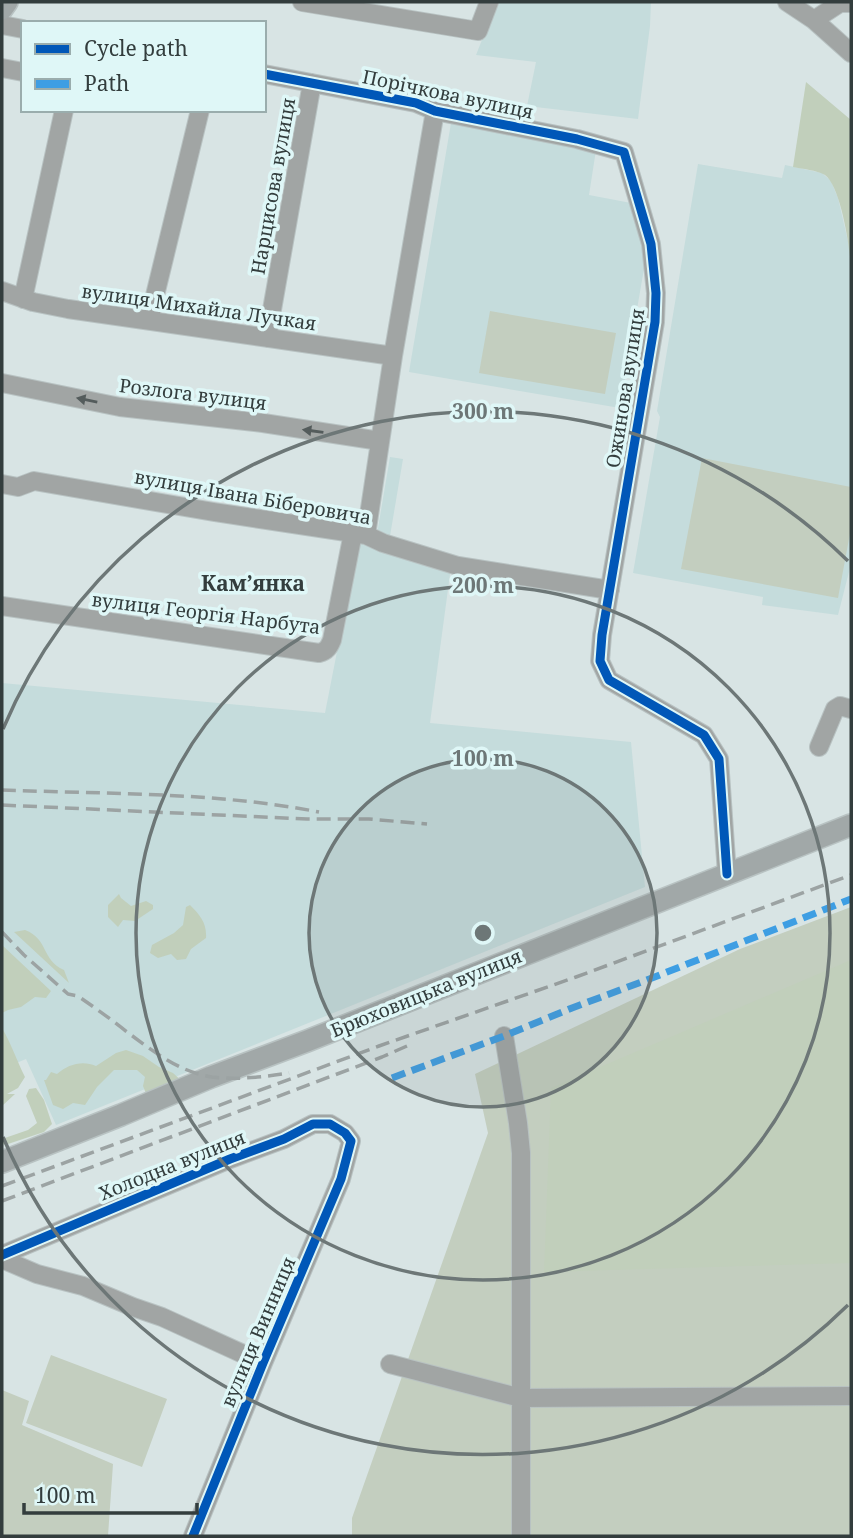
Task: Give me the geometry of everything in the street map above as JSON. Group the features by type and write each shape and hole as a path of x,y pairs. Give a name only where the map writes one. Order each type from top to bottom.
{"main road":[{"path":"2,9 7,2"},
{"name":"Брюховицька вулиця","path":"2,1162 851,825"}],"street":[{"path":"302,2 478,31 489,2"},
{"path":"787,2 814,20 851,53"},
{"path":"814,20 840,3 851,3"},
{"path":"2,24 21,29"},
{"path":"2,68 21,72"},
{"name":"Порічкова вулиця","path":"266,74 416,103 435,111 577,139 624,152"},
{"name":"Нарцисова вулиця","path":"267,338 312,83"},
{"path":"360,534 380,441 435,111"},
{"path":"23,299 64,112"},
{"path":"149,320 201,112"},
{"name":"Ожинова вулиця","path":"610,590 655,322 656,293 651,244 624,152"},
{"name":"вулиця Михайла Лучкая","path":"2,292 68,309 393,356"},
{"name":"Розлога вулиця","path":"2,383 120,407 263,423 380,441"},
{"name":"вулиця Івана Біберовича","path":"2,484 18,486 34,481 360,534 458,566 610,590"},
{"name":"вулиця Георгія Нарбута","path":"2,606 319,653 329,647 332,640 360,534"},
{"path":"610,590 600,662 609,680 704,735 719,759 727,874"},
{"path":"819,747 835,709 840,706 851,709"},
{"path":"504,1036 521,1153 521,1536"},
{"name":"Холодна вулиця","path":"2,1257 230,1159 284,1139 313,1124 330,1124 345,1133 351,1141"},
{"name":"вулиця Винниця","path":"193,1536 341,1180 351,1141"},
{"name":"Холодна вулиця","path":"2,1257 37,1274 83,1286 162,1317 263,1363"},
{"path":"390,1364 521,1398 851,1396"}],"shaded area":[{"path":"497,2 651,2 638,119 527,106 536,62 476,55"},
{"path":"451,123 596,150 589,195 631,203 646,257 620,408 409,372"},
{"path":"698,164 782,178 785,165 822,173 831,181 838,198 850,250 851,268 851,564 838,615 762,605 763,597 633,573 660,417 657,411"},
{"path":"390,457 403,459 390,536 377,534"},
{"path":"359,539 451,567 430,723 631,742 645,887 56,1125 26,1059 2,1069 2,683 325,713"}],"green space":[{"path":"806,82 851,120 851,268 844,218 831,182 821,173 793,167"},
{"path":"490,311 616,333 605,394 479,373"},
{"path":"702,458 851,487 851,528 838,598 681,569"},
{"path":"119,894 131,906 146,901 153,905 153,909 135,921 123,920 118,927 108,917 108,905"},
{"path":"190,905 202,920 206,938 191,949 186,959 177,960 171,954 158,958 150,953 152,945 183,925 186,907"},
{"path":"851,907 851,1536 352,1536 352,1518 488,1133 475,1074 740,949"},
{"path":"25,930 38,939 52,961 64,970 69,983 14,932"},
{"path":"2,945 51,991 46,998 35,997 21,1007 2,1013"},
{"path":"851,960 851,1263 544,1272 551,1088"},
{"path":"2,1028 25,1077 18,1088 7,1094 15,1094 2,1106"},
{"path":"126,1050 173,1073 184,1083 147,1096 143,1086 145,1077 137,1070 114,1070 97,1087 85,1105 73,1103 63,1109 53,1105 44,1080 51,1072 57,1074 71,1065 81,1063 96,1066"},
{"path":"36,1088 44,1100 52,1124 44,1132 5,1145 2,1139 28,1130 37,1123 26,1096 29,1089"},
{"path":"51,1355 167,1399 142,1467 26,1423"},
{"path":"2,1390 29,1401 22,1425 113,1464 108,1536 2,1536"}],"railway":[{"path":"2,790 201,797 319,812"},
{"path":"2,805 307,819 369,819 427,824"},
{"path":"2,1186 851,875"},
{"path":"2,932 68,994 78,996 177,1066 222,1078 251,1078 289,1073"},
{"path":"2,1201 407,1046"}],"marked path":[{"path":"392,1078 851,899"}],"cycle path":[{"path":"266,74 416,103 435,111 577,139 624,152 651,244 656,293 655,322 602,635 600,661 609,680 704,735 719,759 727,874"},
{"path":"2,1255 284,1139 313,1124 330,1124 345,1133 351,1141 341,1179 193,1536"}],"district":[{"name":"Кам’янка","path":"253,583"}]}
